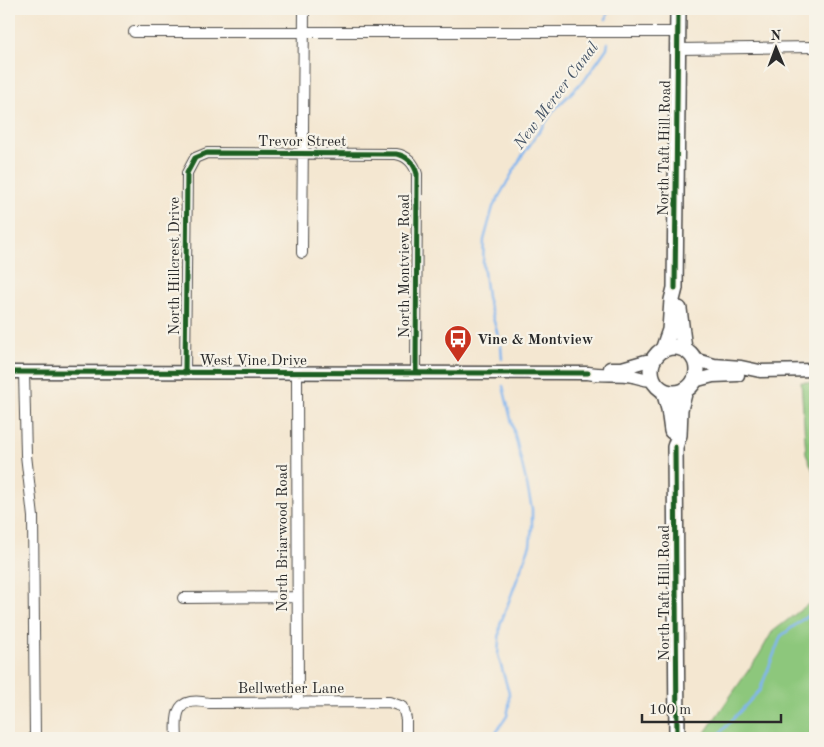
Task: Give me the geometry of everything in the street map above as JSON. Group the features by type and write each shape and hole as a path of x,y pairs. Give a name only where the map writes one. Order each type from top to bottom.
{"main road":[{"name":"North Taft Hill Road","path":"658,355 670,330 672,300 675,288 678,9"},
{"name":"North Taft Hill Road","path":"675,288 679,300 680,330 689,354"},
{"name":"West Vine Drive","path":"658,355 670,348 689,354"},
{"path":"689,354 696,369 690,385"},
{"path":"658,355 651,370 659,386"},
{"name":"North Taft Hill Road","path":"677,738 676,447 679,435 680,409 690,385"},
{"name":"West Vine Drive","path":"659,386 675,393 690,385"},
{"name":"North Taft Hill Road","path":"659,386 676,447"}],"street":[{"path":"302,253 304,9"},
{"path":"134,32 678,32"},
{"path":"678,49 815,46"},
{"name":"Trevor Street","path":"193,160 207,153 303,153 396,154 405,156 411,161"},
{"name":"North Hillcrest Drive","path":"185,373 187,173 193,160"},
{"name":"North Montview Road","path":"411,161 417,174 416,373"},
{"name":"West Vine Drive","path":"689,354 714,366 742,367 760,371"},
{"name":"West Vine Drive","path":"588,373 599,369 622,368 658,355"},
{"name":"West Vine Drive","path":"690,385 713,376 742,375 760,371 815,370"},
{"name":"West Vine Drive","path":"9,372 588,373 634,376 659,386"},
{"path":"24,372 26,455 33,517 35,738"},
{"name":"North Briarwood Road","path":"297,373 298,703"},
{"path":"183,598 297,597"},
{"name":"Bellwether Lane","path":"177,738 177,713 181,706 188,702 196,701 208,703 390,702 403,707 406,719 406,738"}],"green space":[{"path":"801,382 815,382 815,476 806,454"},
{"path":"815,595 815,738 691,738 691,734 704,734 759,655 772,632 811,602"}],"waterway":[{"name":"New Mercer Canal","path":"606,19 609,9"},
{"name":"New Mercer Canal","path":"502,359 501,346 487,297 483,263 484,240 493,207 522,156 555,109 586,78 607,48 608,43"},
{"name":"New Mercer Canal","path":"492,738 507,716 509,706 509,693 498,655 500,625 530,545 532,527 532,509 503,386"},
{"path":"815,416 813,421 815,436"},
{"path":"717,738 760,690 781,636 815,610"}],"cycle path":[{"path":"675,288 678,9"},
{"path":"185,373 187,173 195,158 207,153 396,154 404,156 410,161 417,174 416,373"},
{"path":"9,372 588,373"},
{"path":"675,447 677,738"}],"place":[{"name":"Vine & Montview","path":"458,363"}]}
